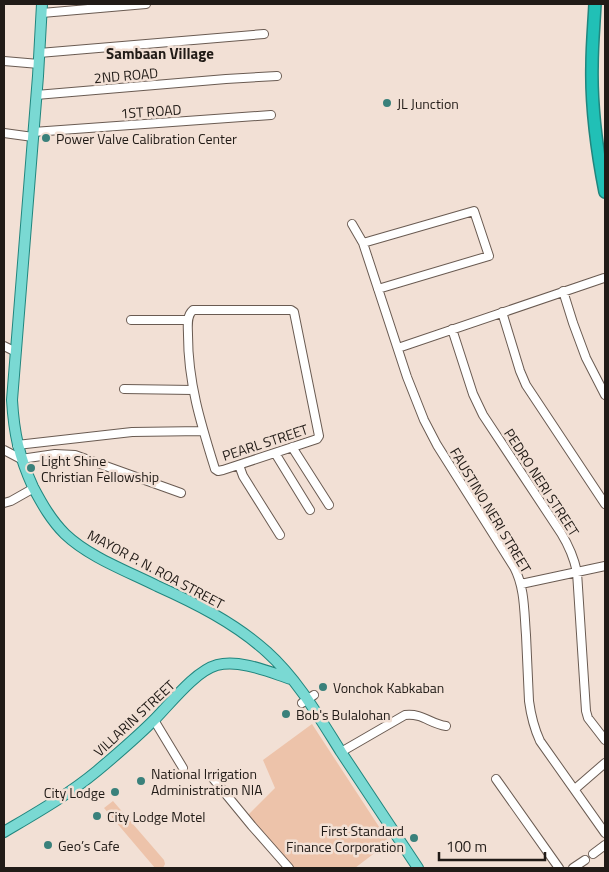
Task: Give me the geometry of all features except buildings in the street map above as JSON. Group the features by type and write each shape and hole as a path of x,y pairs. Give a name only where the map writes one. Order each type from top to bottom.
{"highway":[{"path":"605,5 595,4 600,23 592,66 593,100 605,192"}],"main road":[{"name":"MAYOR P. N. ROA STREET","path":"42,9 16,352 8,405 21,459 41,503 51,518 78,544 112,564 187,600 236,628 266,651 308,699 418,868"},
{"name":"VILLARIN STREET","path":"4,832 74,789 96,772 154,720 196,678 212,667 224,664 250,666 292,679"}],"street":[{"path":"42,9 146,4"},
{"path":"4,61 264,34"},
{"name":"2ND ROAD","path":"36,95 217,79 277,76"},
{"name":"1ST ROAD","path":"4,133 33,134 271,115"},
{"path":"362,243 474,211 489,256 378,289"},
{"name":"FAUSTINO NERI STREET","path":"352,224 362,243 424,420 437,445 514,567 521,584 524,602 531,716 534,728 540,741 605,833"},
{"path":"398,348 604,278"},
{"path":"563,291 586,358 605,395"},
{"name":"PEARL STREET","path":"193,310 291,310 294,312 319,436 317,439 218,471 215,468 203,431 193,390 188,358 188,320 193,310"},
{"path":"502,312 526,385 605,504"},
{"path":"131,320 188,320"},
{"name":"PEDRO NERI STREET","path":"452,329 473,394 483,415 561,533 574,559 577,572 586,711 588,718 605,740"},
{"path":"4,346 16,352"},
{"path":"124,389 193,390"},
{"path":"17,445 132,432 203,431"},
{"path":"292,446 330,505"},
{"path":"4,450 21,459 55,454 75,455 181,493"},
{"path":"275,452 310,510"},
{"path":"238,465 280,534"},
{"path":"4,503 34,488"},
{"path":"521,584 605,566"},
{"path":"341,752 405,715 420,716 439,725 446,726"},
{"path":"154,720 183,768"},
{"path":"575,789 605,763"},
{"path":"212,776 288,868"},
{"path":"496,779 559,868"},
{"path":"593,854 605,845"},
{"path":"573,868 585,860"}],"shaded area":[{"path":"312,724 389,842 355,868 294,868 248,815 275,788 263,760"},
{"path":"113,801 164,860 163,868 155,868 104,808"}],"place":[{"name":"JL Junction","path":"387,103"},
{"name":"Power Valve Calibration Center","path":"46,138"},
{"name":"Light Shine Christian Fellowship","path":"31,468"},
{"name":"Vonchok Kabkaban","path":"323,687"},
{"name":"Bob's Bulalohan","path":"286,714"},
{"name":"National Irrigation Administration NIA","path":"141,781"},
{"name":"City Lodge","path":"115,792"},
{"name":"City Lodge Motel","path":"97,816"},
{"name":"First Standard Finance Corporation","path":"414,838"},
{"name":"Geo’s Cafe","path":"48,845"}],"district":[{"name":"Sambaan Village","path":"160,53"}]}
